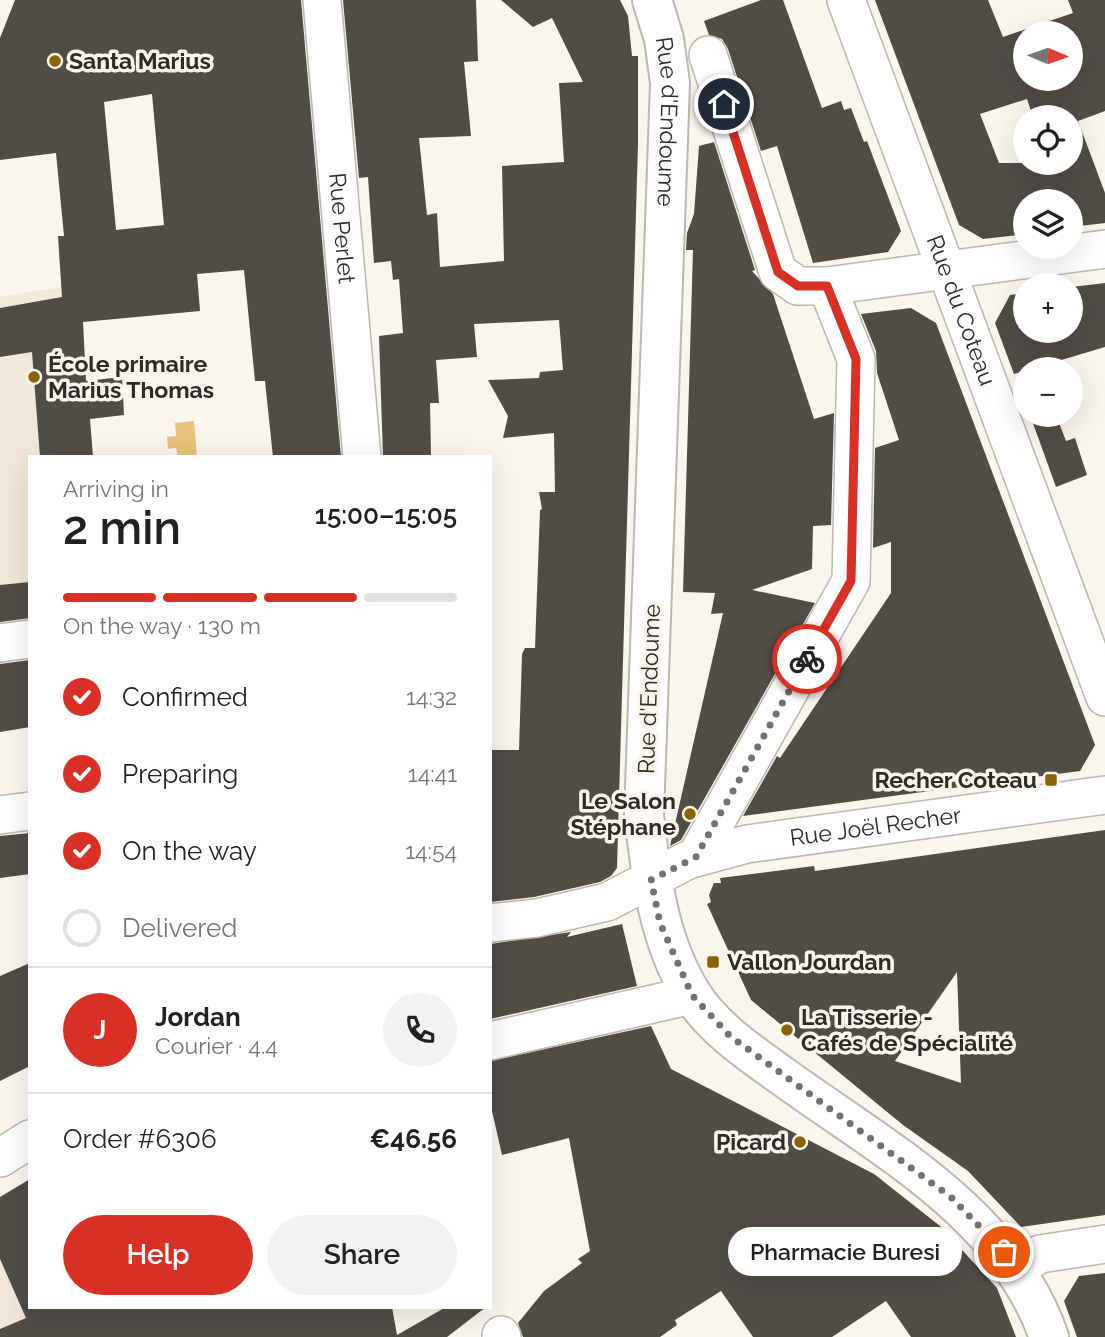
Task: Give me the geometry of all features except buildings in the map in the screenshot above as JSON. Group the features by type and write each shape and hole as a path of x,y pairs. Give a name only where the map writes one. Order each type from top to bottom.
{"street":[{"name":"Rue Perlet","path":"322,0 362,455"},
{"name":"Rue d'Endoume","path":"652,0 664,39 670,83 644,816 651,880 660,923 692,995 730,1036 951,1197 1017,1268 1039,1308 1049,1337"},
{"name":"Rue du Coteau","path":"846,0 1105,697"},
{"path":"708,55 778,272 798,286 827,286 1105,249"},
{"path":"696,857 851,581 856,359 827,286"},
{"path":"0,643 28,639"},
{"name":"Rue Joël Recher","path":"492,923 537,918 607,902 696,857 747,844 1105,795"},
{"path":"0,815 28,811"},
{"path":"492,1041 692,995"},
{"path":"0,1158 28,1140"},
{"path":"1017,1268 1040,1254 1105,1244"}],"shaded area":[{"name":"École primaire Marius Thomas","path":"62,287 72,455 28,455 28,630 0,634 0,297"},
{"path":"194,421 197,455 178,455 176,448 168,449 167,437 176,436 175,423"},
{"path":"0,1197 28,1300 28,1309 68,1309 0,1337"}],"way so far":[{"path":"807,659 696,857 651,880 660,923 692,995 730,1036 951,1197 1004,1252"}],"place":[{"name":"Santa Marius","path":"55,61"},
{"name":"École primaire Marius Thomas","path":"34,377"},
{"name":"Recher Coteau","path":"1051,780"},
{"name":"Le Salon Stéphane","path":"690,814"},
{"name":"Vallon Jourdan","path":"713,962"},
{"name":"La Tisserie - Cafés de Spécialité","path":"787,1030"},
{"name":"Picard","path":"800,1142"},
{"name":"Pharmacie Buresi","path":"1004,1252"}],"route":[{"path":"724,104 778,272 798,286 827,286 856,359 851,581 807,659"}]}
